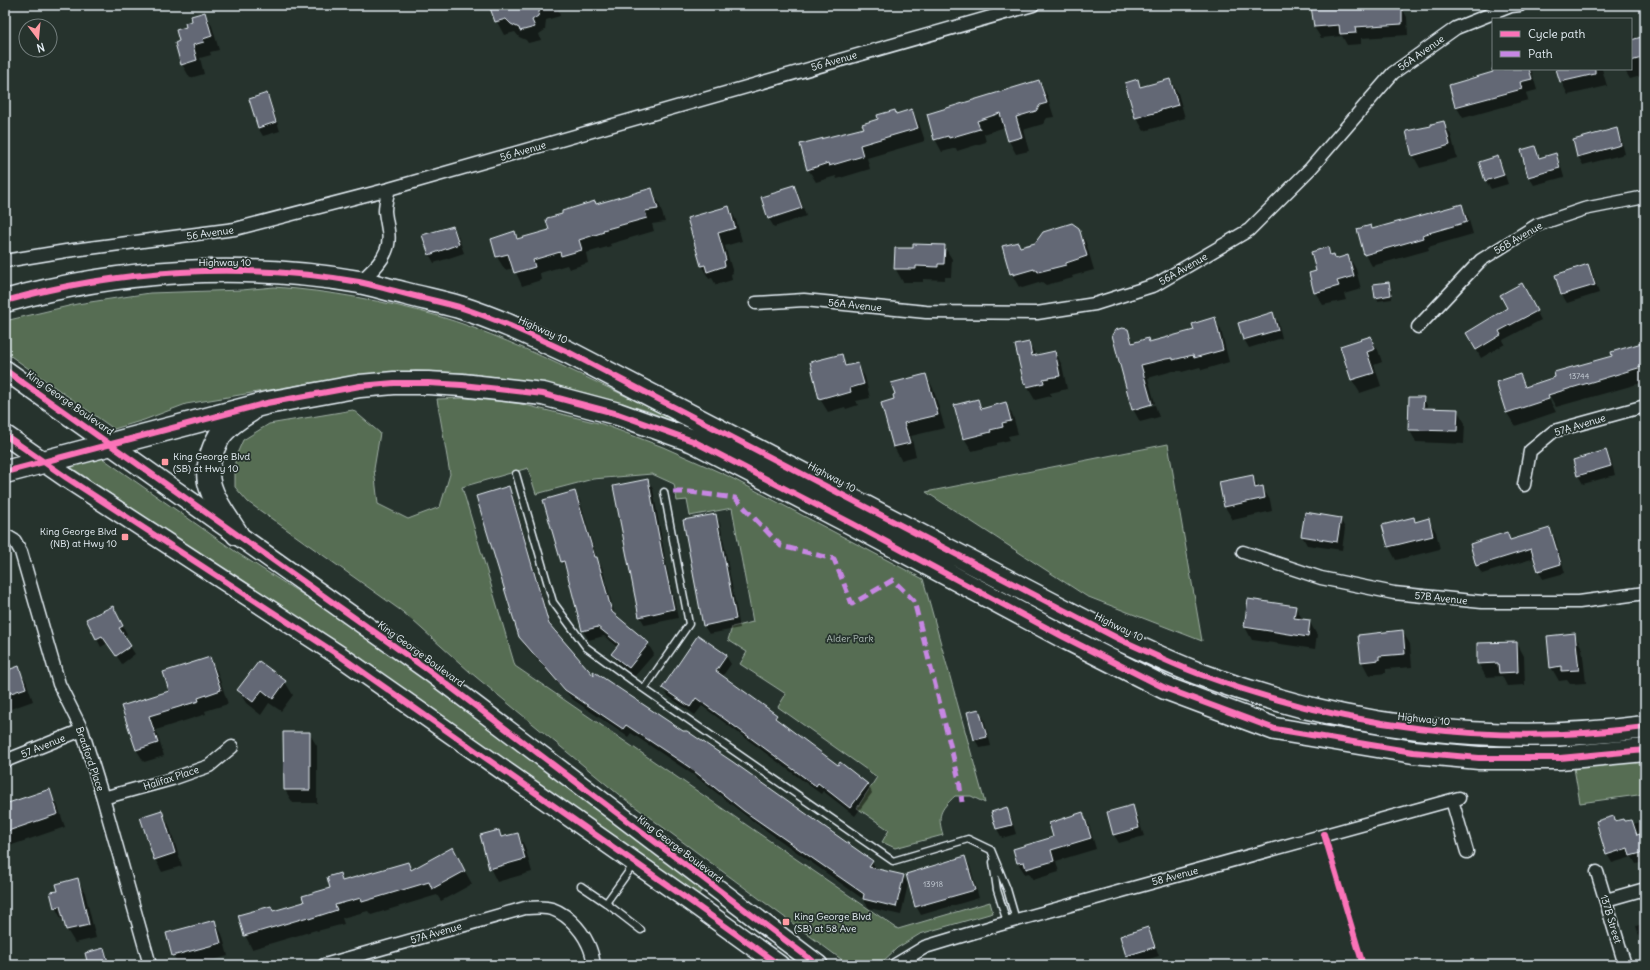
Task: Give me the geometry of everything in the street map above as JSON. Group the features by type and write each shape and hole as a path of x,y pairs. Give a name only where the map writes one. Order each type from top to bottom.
{"highway":[{"name":"Highway 10","path":"5,301 39,291 128,276 211,271 277,272 360,282 460,308 514,327 568,352 1119,639 1201,675 1268,697 1339,716 1410,728 1484,734 1558,735 1615,731 1645,727"},
{"path":"5,472 110,443 267,403 360,386 394,383 462,385 543,394 618,414 693,442 853,524 1062,636 1165,688 1275,729 1413,752 1479,758 1560,758 1645,750"},
{"path":"237,534 218,502 209,481 209,461 220,436 237,418 267,403"}],"main road":[{"name":"King George Boulevard","path":"5,370 428,670 818,965"},
{"path":"5,436 42,462 340,656 635,862 779,965"}],"street":[{"name":"56 Avenue","path":"5,261 66,251 235,229 389,189 1033,5"},
{"name":"56A Avenue","path":"756,302 804,300 926,312 1037,313 1095,304 1155,286 1249,230 1311,168 1393,73 1456,28 1511,6 1520,5"},
{"path":"360,282 381,261 387,250 389,231 385,212 385,203 389,189"},
{"name":"56B Avenue","path":"1418,327 1481,260 1537,225 1584,209 1645,197"},
{"name":"57A Avenue","path":"1524,485 1530,451 1554,431 1645,406"},
{"name":"Bradford Place","path":"7,535 15,542 21,552 59,684 82,730 103,798 150,965"},
{"name":"57B Avenue","path":"1243,552 1321,578 1394,593 1482,602 1579,602 1645,593"},
{"name":"57 Avenue","path":"5,761 82,730"},
{"name":"Halifax Place","path":"103,798 172,779 209,766 232,747"},
{"name":"58 Avenue","path":"895,965 925,947 1012,921 1455,799 1467,852"},
{"name":"137B Street","path":"1597,872 1625,965"},
{"path":"1606,900 1645,890"},
{"name":"57A Avenue","path":"324,965 525,908 548,908 562,915 580,931 588,944 594,965"}],"lane":[{"path":"516,474 552,602 586,647 644,689 893,860 968,839 991,850 1007,889 1012,921"},
{"path":"644,689 689,624 664,492"},
{"path":"991,850 997,890 1012,921"},
{"path":"606,903 635,862"},
{"path":"581,886 642,930"}],"green space":[{"path":"274,287 316,291 378,301 438,316 473,328 508,341 558,364 735,450 648,411 585,393 535,382 464,373 416,371 317,382 186,404 144,420 114,429 5,352 5,321 77,304 150,293 242,290"},
{"name":"Alder Park","path":"465,398 517,403 602,424 663,447 726,475 923,579 985,803 971,796 955,796 946,805 941,813 940,822 943,835 895,848 882,842 889,830 857,808 877,777 778,707 786,694 740,664 747,652 728,640 732,627 753,622 732,508 690,516 687,500 677,501 674,484 652,474 593,479 536,494 528,468 462,487 515,666 898,929 990,902 993,913 920,934 897,948 879,965 849,965 618,794 470,672 403,612 248,502 235,487 235,458 243,440 269,424 353,410 380,433 374,469 378,504 408,519 440,507 450,474 437,399"},
{"path":"1168,444 1202,641 1086,596 926,492"},
{"path":"102,458 239,554 352,626 706,886 696,897 426,705 72,468 72,466"},
{"path":"1645,761 1645,794 1580,803 1574,768"}],"building":[{"path":"489,5 541,5 538,16 532,20 535,27 520,31 519,28 511,24 506,19 495,22"},
{"path":"1402,5 1402,24 1355,27 1356,33 1340,34 1339,25 1314,27 1311,6"},
{"path":"205,12 212,36 203,39 204,42 193,45 197,60 181,65 175,43 179,41 176,30 186,27 185,23 192,21 191,16"},
{"path":"1645,36 1645,57 1632,61 1632,40"},
{"path":"1492,70 1529,70 1532,79 1520,82 1522,89 1455,107 1449,85 1493,72"},
{"path":"1556,70 1595,70 1595,74 1560,82"},
{"path":"1138,79 1140,87 1170,79 1178,105 1135,118 1125,83"},
{"path":"1039,80 1047,103 1040,105 1036,111 1016,117 1022,137 1008,141 1000,113 977,121 980,129 949,138 948,136 934,140 927,114"},
{"path":"267,93 276,122 258,128 249,99"},
{"path":"912,109 918,128 860,145 863,156 829,166 828,163 807,170 800,144 864,128 862,124 878,119 877,115 895,110 896,114"},
{"path":"1444,121 1450,145 1412,156 1406,131 1431,126 1431,124"},
{"path":"1617,128 1621,145 1577,157 1573,140"},
{"path":"1535,146 1539,158 1556,153 1560,168 1528,177 1521,150"},
{"path":"1498,156 1504,175 1485,181 1479,162"},
{"path":"794,185 802,208 768,219 761,197"},
{"path":"652,188 658,209 645,211 647,218 603,230 604,232 579,240 582,250 561,256 560,252 533,260 535,267 514,273 508,254 496,257 491,239 515,231 517,239 549,230 546,220 547,218 562,214 562,211 595,201 596,204"},
{"path":"1462,204 1467,222 1422,235 1423,238 1364,255 1357,229 1371,225 1372,229"},
{"path":"729,206 735,228 718,233 726,260 724,261 725,266 707,272 705,265 701,266 687,218"},
{"path":"1072,223 1079,228 1087,256 1066,263 1066,265 1038,272 1034,269 1013,275 1013,273 1010,274 1002,246 1018,242 1020,247 1035,243 1043,232"},
{"path":"453,226 459,244 429,255 422,235"},
{"path":"913,244 945,245 944,264 938,264 938,267 916,266 916,269 894,269 895,248 913,248"},
{"path":"1328,247 1330,255 1334,254 1335,259 1348,255 1354,276 1337,281 1339,286 1314,293 1309,273 1316,271 1311,252"},
{"path":"1588,264 1595,285 1561,295 1555,275"},
{"path":"1389,282 1391,295 1375,298 1373,284"},
{"path":"1522,283 1537,311 1499,331 1501,335 1476,350 1466,333 1507,308 1500,295"},
{"path":"1273,312 1278,330 1243,340 1238,323"},
{"path":"1215,317 1223,350 1194,358 1193,355 1141,365 1152,404 1132,410 1112,335 1115,330 1122,328 1128,329 1132,343 1148,338 1149,342 1194,330 1192,324"},
{"path":"1371,336 1375,349 1367,352 1374,373 1351,380 1340,346"},
{"path":"1029,342 1032,356 1055,351 1060,376 1043,379 1044,383 1027,387 1026,383 1024,384 1015,345"},
{"path":"1645,342 1645,366 1548,395 1549,399 1506,413 1496,382 1520,374 1525,387 1555,377 1554,372 1612,356 1611,352"},
{"path":"842,354 845,366 858,363 864,384 850,388 851,392 819,399 810,362"},
{"path":"926,374 938,415 904,423 910,443 893,447 881,403 894,399 893,395 895,394 891,383"},
{"path":"1409,397 1424,397 1423,408 1458,409 1457,431 1408,430"},
{"path":"978,399 981,409 1006,402 1011,421 1002,423 1003,427 990,430 991,432 963,439 954,405"},
{"path":"1606,450 1611,466 1577,476 1573,460"},
{"path":"1253,475 1255,488 1263,486 1265,498 1224,507 1219,482"},
{"path":"648,479 674,609 639,617 613,486"},
{"path":"509,486 549,624 594,676 593,671 683,731 687,731 733,762 873,861 869,867 904,875 896,907 863,899 864,894 744,811 689,767 626,725 623,729 565,690 519,637 476,496"},
{"path":"575,491 595,557 597,557 612,612 649,643 629,668 611,654 619,644 598,627 582,631 564,561 561,562 543,500"},
{"path":"1305,512 1341,518 1337,542 1301,536"},
{"path":"716,514 736,619 703,626 683,520"},
{"path":"1414,517 1415,522 1429,518 1433,536 1388,547 1382,525"},
{"path":"1550,528 1561,564 1538,571 1531,549 1476,566 1470,544 1507,532 1510,540"},
{"path":"1248,599 1296,606 1294,618 1310,620 1308,637 1244,627"},
{"path":"113,606 123,626 119,628 131,646 116,656 102,636 96,639 86,619"},
{"path":"1403,630 1405,654 1379,656 1379,660 1361,662 1358,635"},
{"path":"1575,633 1579,670 1561,671 1561,666 1550,668 1547,636"},
{"path":"698,635 727,655 716,671 777,715 775,718 838,765 840,762 868,784 850,808 818,783 816,786 696,698 690,707 662,688"},
{"path":"1517,642 1518,672 1499,673 1498,663 1477,664 1477,643"},
{"path":"210,657 221,690 198,698 199,701 149,716 158,743 136,750 121,706 169,691 163,672"},
{"path":"259,661 286,681 273,699 262,690 253,702 237,690"},
{"path":"19,666 26,688 5,695 5,671"},
{"path":"979,709 987,737 974,740 967,712"},
{"path":"283,732 310,732 310,790 284,790"},
{"path":"50,789 58,814 5,832 5,804"},
{"path":"1133,805 1139,828 1113,835 1107,812"},
{"path":"1007,807 1012,825 996,829 991,812"},
{"path":"162,810 175,853 154,860 140,817"},
{"path":"1083,812 1091,838 1051,850 1054,861 1026,869 1024,862 1017,863 1013,849 1053,837 1049,823"},
{"path":"1614,816 1615,821 1623,819 1624,821 1632,820 1637,835 1640,834 1645,852 1630,856 1628,848 1606,855 1596,821"},
{"path":"499,830 501,837 518,833 525,859 489,869 480,835"},
{"path":"453,847 465,871 432,889 429,882 362,902 361,898 335,905 337,910 244,936 238,915 271,906 273,911 304,902 302,896 330,888 327,877 340,873 342,881 408,862 411,870"},
{"path":"965,856 975,890 915,907 906,874"},
{"path":"78,878 89,925 66,930 60,906 54,908 50,892 58,891 56,884"},
{"path":"215,920 221,943 172,956 166,933"},
{"path":"1148,927 1155,947 1126,956 1120,936"},
{"path":"104,948 109,965 88,965 85,953"}],"marked path":[{"path":"673,492 690,492 735,498 781,546 834,559 852,604 893,580 914,601 959,780 962,802"}],"cycle path":[{"path":"5,301 48,290 92,282 181,272 226,271 270,272 359,282 452,305 501,322 568,352 1119,639 1202,675 1255,693 1310,708 1365,720 1420,728 1476,733 1532,735 1589,733 1645,727"},
{"path":"5,370 428,670 818,965"},
{"path":"5,472 267,403 360,386 394,383 428,383 462,385 543,394 618,414 693,441 853,524 1062,636 1165,688 1275,729 1413,752 1479,758 1560,758 1645,750"},
{"path":"5,435 67,478 340,656 779,965"},
{"path":"1324,834 1363,965"}],"place":[{"name":"King George Blvd (SB) at Hwy 10","path":"165,462"},
{"name":"King George Blvd (NB) at Hwy 10","path":"125,537"},
{"name":"King George Blvd (SB) at 58 Ave","path":"786,922"}]}
